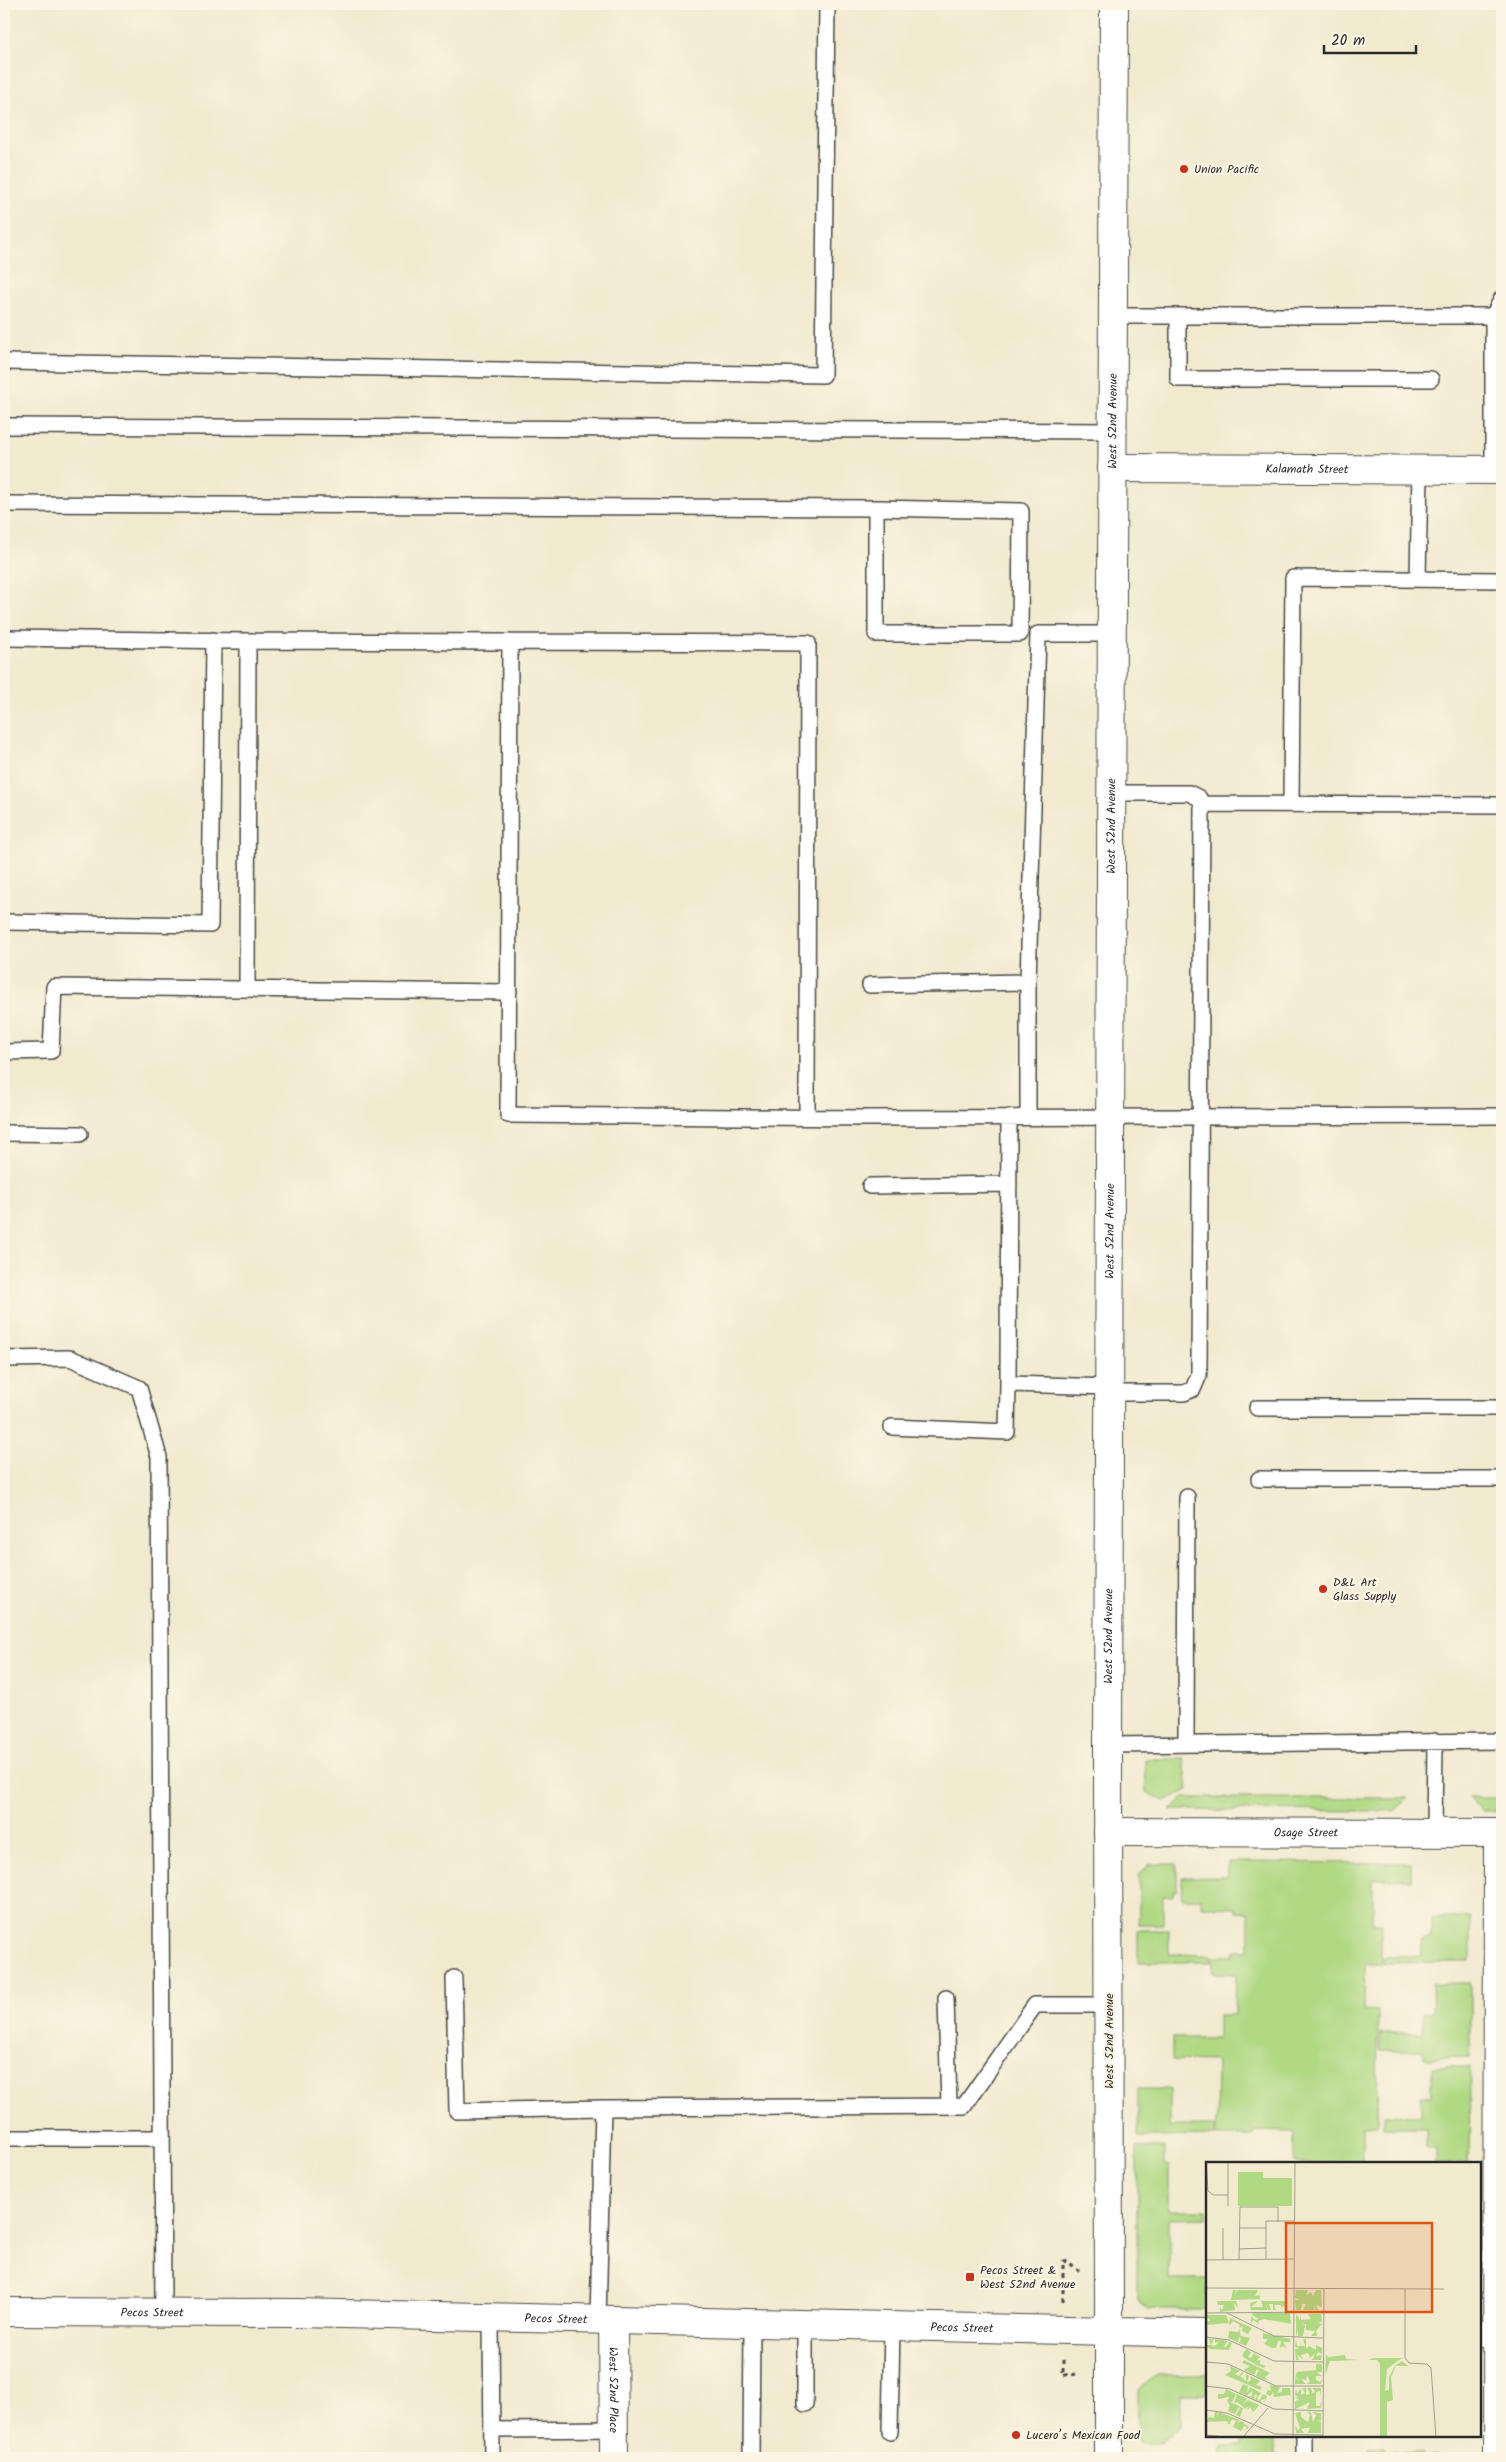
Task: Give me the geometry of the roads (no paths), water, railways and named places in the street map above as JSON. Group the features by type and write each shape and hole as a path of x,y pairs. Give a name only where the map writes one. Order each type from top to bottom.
{"street":[{"name":"West 52nd Avenue","path":"1109,2458 1108,1745 1114,4"},
{"name":"Kalamath Street","path":"1112,468 1498,470"},
{"name":"Osage Street","path":"1108,1832 1500,1833"},
{"path":"1497,2458 1493,2334 1500,1833"},
{"name":"Pecos Street","path":"4,2312 491,2318 1206,2333"},
{"name":"West 52nd Place","path":"606,2321 614,2429 614,2458"}],"lane":[{"path":"4,362 823,375 827,4"},
{"path":"1498,470 1493,316 1502,298"},
{"path":"1113,316 1493,316"},
{"path":"1178,316 1178,379 1431,379"},
{"path":"4,426 1112,431"},
{"path":"1418,579 1420,470"},
{"path":"4,504 876,508 1021,511 1020,634"},
{"path":"876,508 876,634 1112,634"},
{"path":"1292,803 1294,578 1502,580"},
{"path":"1028,1117 1028,982 1038,634"},
{"path":"4,638 808,643 807,1118"},
{"path":"4,922 210,925 213,640"},
{"path":"247,989 248,641"},
{"path":"510,642 508,1115 807,1118 1502,1116"},
{"path":"1008,1384 1184,1393 1193,1389 1198,1381 1202,804 1199,798 1189,792 1111,792"},
{"path":"1202,804 1502,805"},
{"path":"870,985 1028,982"},
{"path":"4,1052 51,1051 54,987 509,992"},
{"path":"892,1427 1007,1432 1009,1117"},
{"path":"4,1133 80,1134"},
{"path":"870,1186 1009,1184"},
{"path":"4,1359 70,1358 139,1388 159,1457 163,2313"},
{"path":"1257,1408 1502,1408"},
{"path":"1259,1479 1502,1479"},
{"path":"1186,1744 1187,1497"},
{"path":"1108,1745 1502,1740"},
{"path":"1434,1833 1435,1741"},
{"path":"454,1978 457,2111 603,2108 964,2106 1035,2005 1109,2005"},
{"path":"946,1998 949,2106"},
{"path":"603,2108 606,2321"},
{"path":"4,2138 162,2138"},
{"path":"491,2318 492,2458"},
{"path":"751,2458 752,2324"},
{"path":"805,2325 805,2404"},
{"path":"890,2432 892,2327"},
{"path":"492,2430 614,2429"},
{"path":"1304,2437 1304,2458"}],"place":[{"name":"Union Pacific","path":"1184,169"},
{"name":"D&L Art Glass Supply","path":"1323,1589"},
{"name":"Pecos Street & West 52nd Avenue","path":"970,2277"},
{"name":"Lucero’s Mexican Food","path":"1016,2435"}]}
